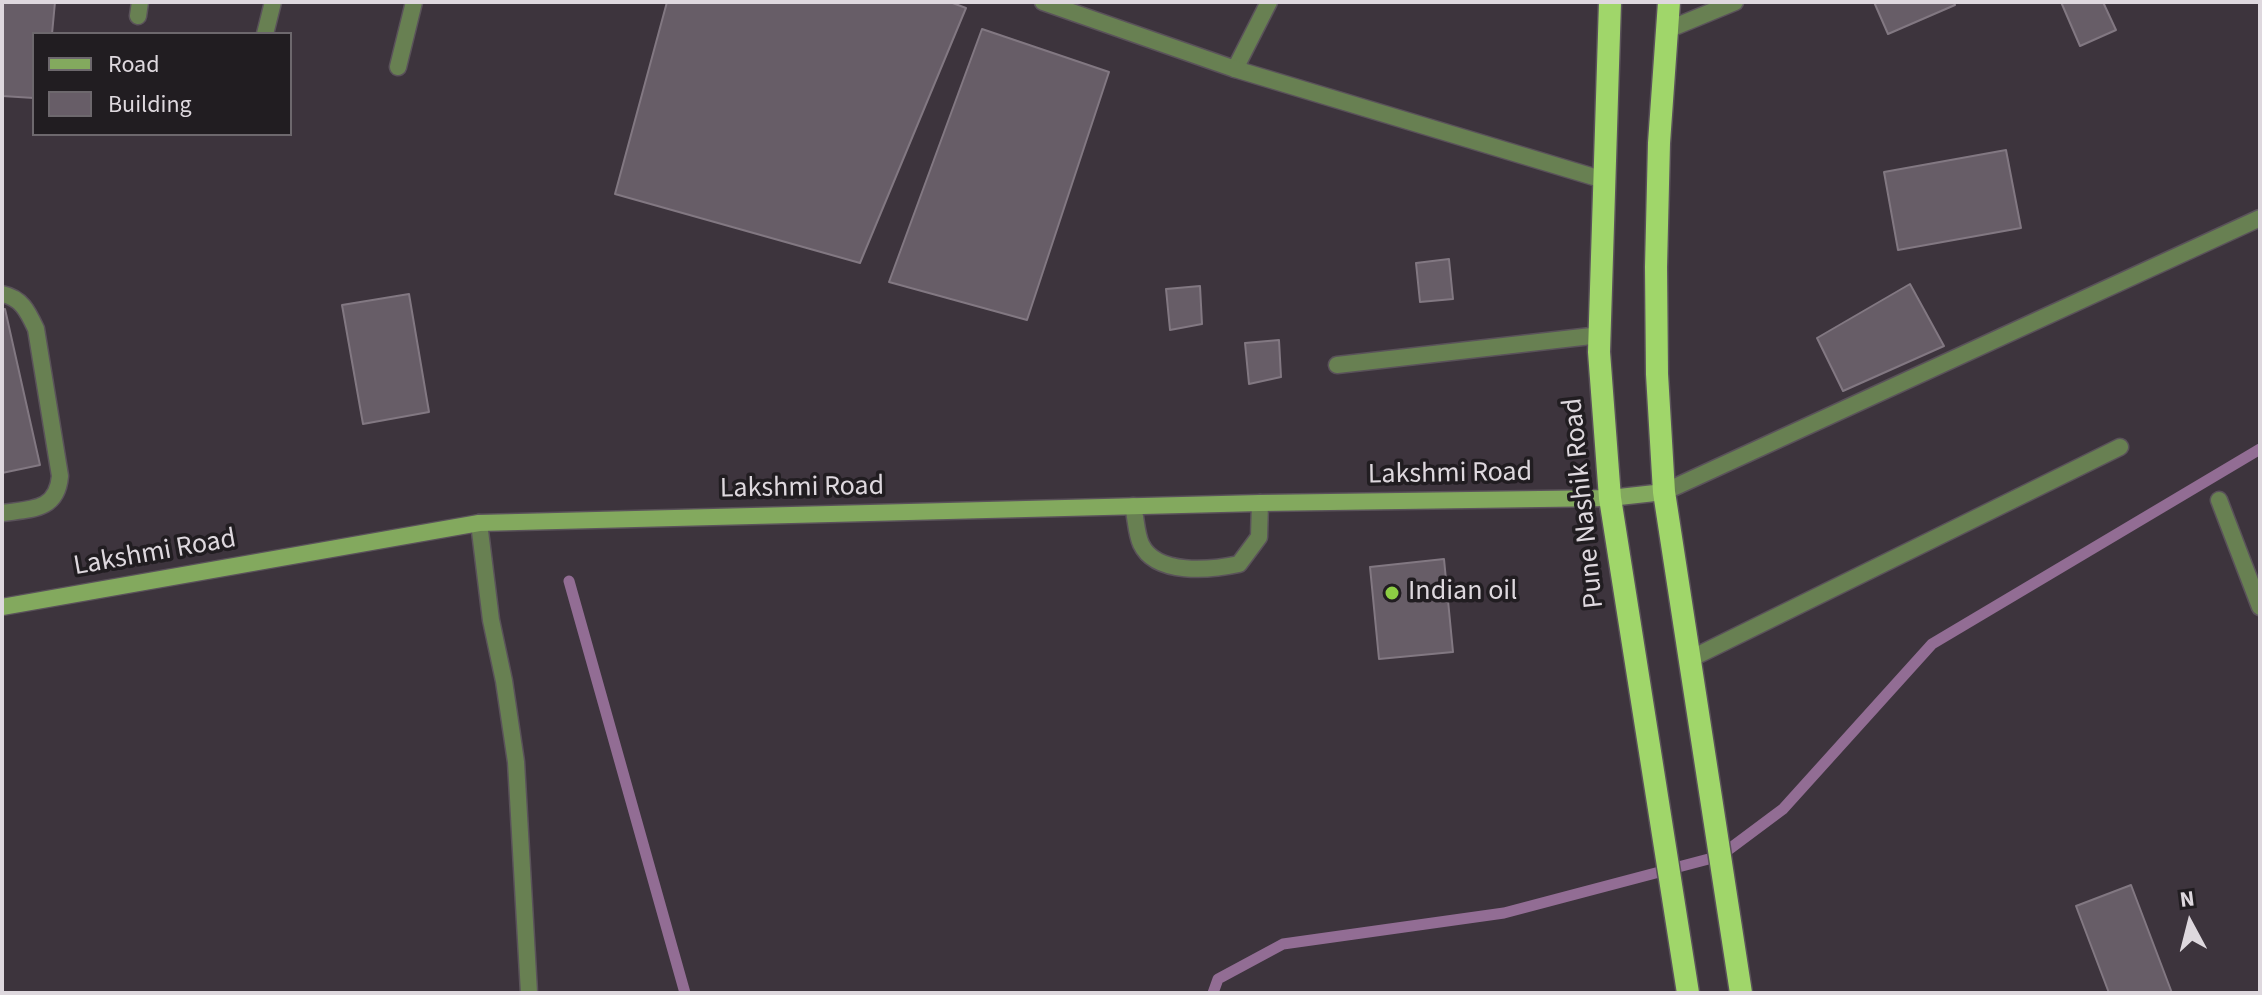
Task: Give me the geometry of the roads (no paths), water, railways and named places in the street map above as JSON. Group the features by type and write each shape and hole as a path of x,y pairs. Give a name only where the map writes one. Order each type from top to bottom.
{"highway":[{"name":"Pune Nashik Road","path":"1610,2 1599,352 1610,498 1688,993"},
{"path":"1669,2 1659,143 1656,267 1657,374 1664,492 1741,993"}],"main road":[{"name":"Lakshmi Road","path":"2,607 479,523 1260,503 1610,498 1664,492"}],"street":[{"path":"266,32 273,2"},
{"path":"398,67 414,2"},
{"path":"1043,2 1235,69 1604,180"},
{"path":"1235,69 1269,2"},
{"path":"1667,30 1735,2"},
{"path":"1664,492 2260,218"},
{"path":"2,294 13,296 27,308 36,329 60,476 59,490 51,502 31,509 2,513"},
{"path":"1337,365 1600,335"},
{"path":"1690,659 2120,447"},
{"path":"2219,500 2260,607"},
{"path":"1133,506 1141,544 1154,559 1183,570 1239,564 1259,537 1260,503"},
{"path":"479,523 491,620 516,762 529,993"}],"waterway":[{"path":"1213,993 1218,979 1283,944 1504,913 1720,856 1783,809 1932,644 2260,449"},
{"path":"569,581 685,993"}],"place":[{"name":"Indian oil","path":"1392,593"}]}
